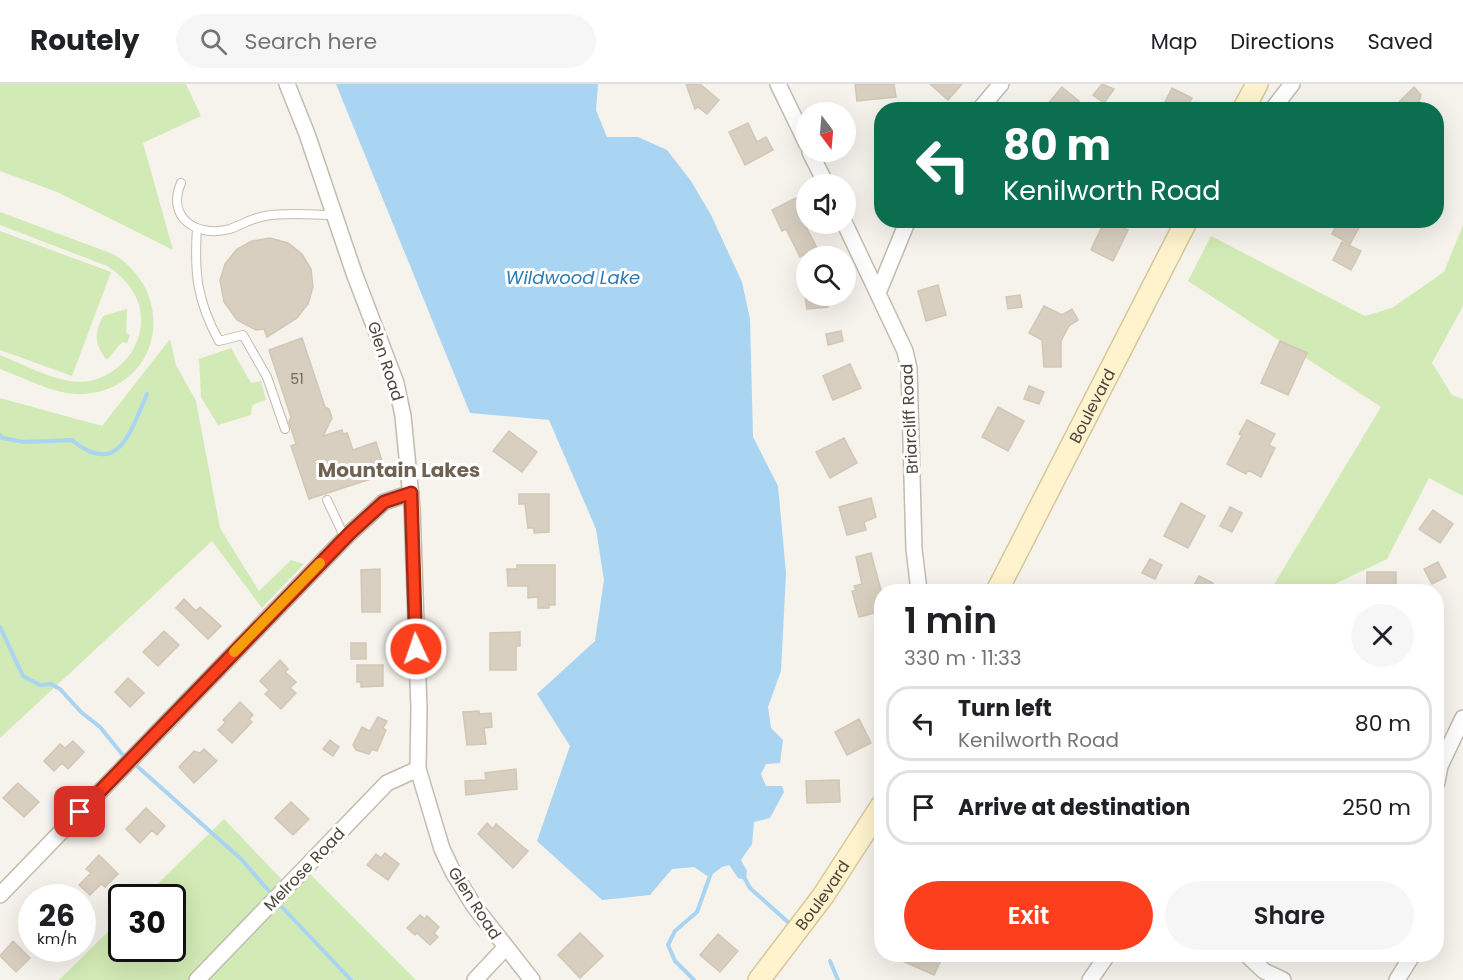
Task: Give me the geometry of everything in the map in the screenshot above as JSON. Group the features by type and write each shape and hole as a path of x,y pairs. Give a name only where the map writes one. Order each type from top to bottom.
{"main road":[{"path":"1248,102 1257,84"},
{"name":"Boulevard","path":"1001,584 1183,228"},
{"name":"Boulevard","path":"759,980 822,896 874,817"}],"street":[{"name":"Glen Road","path":"287,84 308,134 396,383 409,454 419,709 418,769 442,849 453,872 474,906 532,980"},
{"path":"778,84 796,121"},
{"path":"986,102 1001,84"},
{"path":"1278,102 1292,84"},
{"path":"878,293 905,228"},
{"name":"Briarcliff Road","path":"850,234 905,351 909,369 915,549 918,584"},
{"path":"0,895 345,538 384,502 411,493"},
{"path":"1444,758 1463,718"},
{"name":"Melrose Road","path":"197,980 387,783 418,769"},
{"path":"475,980 506,948"},
{"path":"1090,980 1102,962"},
{"path":"1254,962 1264,971 1283,980"},
{"path":"1397,980 1408,962"}],"lane":[{"path":"181,183 176,194 176,207 182,220 197,228 214,231 264,216 335,215"},
{"path":"197,228 195,267 198,290 207,319 219,341 243,335 267,376 285,429"},
{"path":"327,500 345,538"}],"green space":[{"path":"0,84 186,84 201,116 143,143 173,250 57,192 0,171"},
{"path":"0,212 113,254 134,271 147,291 153,314 152,336 145,357 131,375 110,388 74,394 41,386 0,369 0,355 55,378 78,382 101,377 113,371 130,354 137,342 141,318 134,293 122,278 107,266 0,225"},
{"path":"1463,225 1463,306 1432,363 1452,395 1463,399 1463,496 1429,478 1387,559 1335,584 1274,584 1381,407 1188,281 1211,236 1365,316 1392,308 1444,272"},
{"path":"0,231 111,272 72,376 0,350"},
{"path":"127,309 126,333 130,335 127,343 122,342 107,360 97,339 100,322 103,316"},
{"path":"170,339 176,365 196,401 220,528 259,591 291,560 304,564 262,608 212,541 0,738 0,398 102,426"},
{"path":"231,348 251,383 261,381 266,400 252,405 251,415 218,425 201,397 199,359"},
{"path":"224,819 289,887 306,870 416,980 59,980 77,962 96,962 96,944 108,932 108,962 186,962 186,884 157,884"}],"water":[{"name":"Wildwood Lake","path":"336,84 598,84 596,110 607,137 638,137 667,150 691,181 711,215 742,282 750,319 753,437 778,486 786,573 781,671 768,707 771,728 783,740 780,763 766,764 761,774 766,786 782,786 784,792 770,818 754,822 752,844 741,860 747,871 746,880 738,878 729,865 722,867 709,877 694,867 672,869 650,895 602,900 537,841 570,746 537,694 595,641 604,580 596,529 549,420 470,413"}],"building":[{"path":"686,84 700,84 719,100 707,114 698,107 695,109"},
{"path":"855,84 894,84 896,97 857,101"},
{"path":"930,84 962,84 948,100"},
{"path":"1102,84 1114,89 1105,102 1093,95"},
{"path":"1062,87 1079,101 1078,102 1050,102"},
{"path":"1414,87 1421,95 1419,102 1399,102"},
{"path":"1172,88 1192,98 1190,102 1165,102"},
{"path":"748,123 757,142 766,137 773,150 745,165 729,132"},
{"path":"796,198 796,234 810,234 816,246 796,246 796,249 786,229 782,231 772,210"},
{"path":"1101,228 1128,230 1113,261 1091,250"},
{"path":"1335,228 1359,228 1350,244 1332,234"},
{"path":"270,238 288,243 302,254 311,269 313,287 308,304 297,318 267,337 264,329 256,330 237,320 224,302 220,280 225,264 237,249 252,241"},
{"path":"1342,242 1361,251 1351,270 1333,260"},
{"path":"938,285 946,315 926,321 918,291"},
{"path":"1020,295 1022,307 1008,309 1006,297"},
{"path":"807,306 828,306 828,307 807,309"},
{"path":"1044,306 1062,315 1072,309 1078,320 1069,326 1061,341 1061,367 1044,367 1042,340 1029,333"},
{"path":"841,331 843,341 828,345 826,334"},
{"path":"302,338 325,407 329,409 332,418 323,436 342,430 343,434 347,433 353,450 376,442 386,474 309,499 291,446 296,444 289,422 291,417 269,350"},
{"path":"1280,341 1307,353 1288,395 1261,383"},
{"path":"850,364 861,388 833,400 823,376"},
{"path":"1029,386 1044,392 1039,404 1024,399"},
{"path":"998,407 1024,421 1008,451 982,437"},
{"path":"1247,420 1275,434 1269,445 1275,448 1261,477 1248,470 1246,474 1227,464"},
{"path":"509,431 537,452 522,472 493,451"},
{"path":"844,438 857,463 830,478 816,452"},
{"path":"519,494 549,494 549,532 534,533 534,528 528,528 525,504 519,504"},
{"path":"871,498 876,517 864,522 866,530 847,535 839,507"},
{"path":"1181,503 1205,516 1188,548 1164,536"},
{"path":"1230,507 1242,513 1232,532 1220,526"},
{"path":"1433,510 1453,524 1440,543 1419,529"},
{"path":"871,553 879,584 874,584 874,613 859,617 852,591 856,590 854,586 862,584 856,557"},
{"path":"1150,559 1162,565 1155,579 1142,573"},
{"path":"1438,562 1446,577 1432,584 1424,569"},
{"path":"517,565 555,565 555,605 549,605 549,608 538,608 538,597 528,598 528,586 508,586 507,569 517,569"},
{"path":"380,569 380,612 362,612 361,570"},
{"path":"1367,572 1396,572 1396,584 1367,584"},
{"path":"1199,576 1213,583 1212,584 1195,584"},
{"path":"184,599 196,611 200,607 221,626 208,639 176,608"},
{"path":"164,631 179,645 158,666 143,652"},
{"path":"520,632 520,646 516,646 516,670 490,670 490,633"},
{"path":"351,643 366,643 366,659 351,659"},
{"path":"280,660 288,669 285,672 296,682 290,688 296,693 281,709 265,694 269,690 260,681"},
{"path":"357,665 383,665 383,686 361,687 361,682 357,682"},
{"path":"128,678 144,693 130,707 115,692"},
{"path":"240,702 253,715 249,719 252,722 232,743 218,730 226,722 223,720"},
{"path":"479,711 479,714 491,713 492,727 484,728 486,744 467,745 463,712"},
{"path":"378,717 387,721 383,728 386,730 377,751 372,749 369,754 356,750 353,745 362,727 370,731"},
{"path":"859,719 871,743 847,755 835,732"},
{"path":"330,740 339,747 333,756 323,749"},
{"path":"73,741 84,752 68,769 62,763 54,771 44,761 60,744 65,748"},
{"path":"204,749 217,761 194,783 179,767 194,751 200,753"},
{"path":"516,769 517,789 466,795 465,781 486,780 485,773"},
{"path":"839,780 840,802 807,803 806,781"},
{"path":"18,783 39,802 24,817 3,798"},
{"path":"291,802 309,819 293,835 275,818"},
{"path":"146,808 165,826 157,835 152,830 140,843 126,829"},
{"path":"487,823 493,829 496,824 528,851 513,868 478,834"},
{"path":"385,853 399,864 388,880 367,865 376,854 381,858"},
{"path":"99,855 118,874 105,887 101,884 96,889 96,884 80,884 91,873 86,869"},
{"path":"420,915 425,919 427,916 439,927 434,933 438,937 430,945 417,933 415,935 407,928"},
{"path":"580,933 603,956 580,978 558,955"},
{"path":"718,934 738,951 720,972 700,955"},
{"path":"13,941 18,946 18,962 26,962 16,972 0,956"},
{"path":"905,962 940,962 934,975"}],"waterway":[{"path":"0,435 2,438 24,442 72,440 88,451 101,454 112,452 129,435 147,394"},
{"path":"0,627 23,676 40,685 51,684 60,689 81,712 100,727 122,754"},
{"path":"138,767 241,859 269,891"},
{"path":"694,980 675,961 668,945 675,931 697,912 711,873"},
{"path":"744,877 750,888 789,923"},
{"path":"282,907 351,980"},
{"path":"830,961 838,980"}],"slow traffic":[{"path":"234,652 320,563"}],"district":[{"name":"Mountain Lakes","path":"399,470"}],"route":[{"path":"80,812 350,533 384,502 411,493 416,649"}]}
